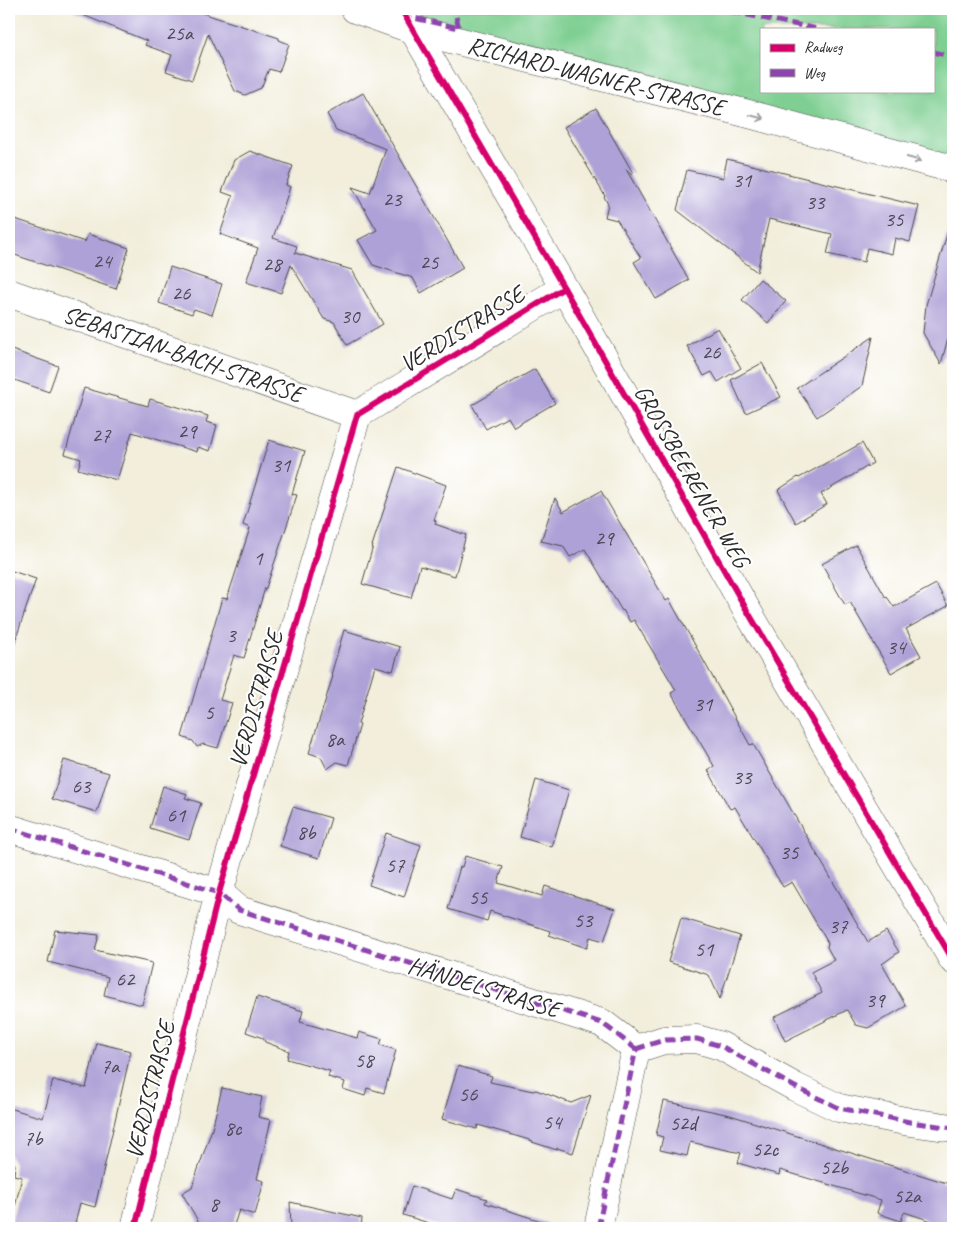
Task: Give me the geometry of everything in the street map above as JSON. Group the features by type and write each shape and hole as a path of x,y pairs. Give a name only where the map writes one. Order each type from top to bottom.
{"street":[{"name":"RICHARD-WAGNER-STRASSE","path":"355,9 408,20 745,114 953,169"},
{"name":"GROSSBEERENER WEG","path":"408,20 564,288 745,607 953,960"},
{"name":"VERDISTRASSE","path":"135,1228 219,893 358,415 564,288"},
{"name":"SEBASTIAN-BACH-STRASSE","path":"9,293 358,415"},
{"name":"HÄNDELSTRASSE","path":"9,828 219,893 239,910 602,1023 636,1049"},
{"path":"598,1228 636,1049 664,1040 697,1039 721,1046 795,1087 839,1108 910,1122 953,1128"}],"green space":[{"path":"355,9 953,9 953,169"}],"building":[{"path":"68,9 204,9 202,13 279,38 279,40 289,44 279,72 269,69 261,88 245,95 235,91 208,34 192,80 166,71 172,55 145,45 147,41"},
{"path":"363,93 463,268 421,293 413,278 373,265 358,240 377,230 352,187 370,193 386,149 336,130 327,114"},
{"path":"596,108 633,173 626,169 689,280 656,299 634,262 641,258 617,220 605,217 608,204 605,196 564,127"},
{"path":"250,151 293,166 286,185 290,187 273,238 297,246 295,253 352,270 383,324 347,345 334,322 324,319 291,265 281,293 246,282 258,248 220,234 233,196 222,192 234,160"},
{"path":"727,159 919,206 910,242 895,238 892,254 867,248 864,262 827,254 832,234 769,219 757,272 677,210 687,170 723,178"},
{"path":"9,217 85,242 88,234 129,248 116,289 9,253"},
{"path":"947,234 953,235 953,319 941,364 923,333 926,305"},
{"path":"170,267 222,284 212,315 194,309 192,314 159,303"},
{"path":"760,279 786,301 768,323 742,300"},
{"path":"718,328 741,368 718,382 712,372 704,376 687,346"},
{"path":"873,337 862,386 817,417 797,388"},
{"path":"9,349 58,366 49,392 9,378"},
{"path":"762,363 781,397 746,413 731,380"},
{"path":"535,369 555,403 514,427 508,417 486,429 472,405"},
{"path":"84,388 148,406 150,399 208,416 206,422 217,425 210,451 198,447 197,452 132,432 117,480 78,469 81,459 65,454"},
{"path":"269,440 305,451 292,494 297,495 265,588 244,658 234,655 220,700 232,703 218,748 203,744 197,747 193,741 182,737 222,598 227,599 250,528 243,525"},
{"path":"862,443 873,463 821,494 827,504 796,523 778,490 798,477"},
{"path":"398,467 446,485 434,520 436,521 435,524 466,535 455,576 420,566 411,598 362,584 372,546"},
{"path":"601,491 666,601 669,599 750,745 753,744 868,942 886,931 899,952 882,964 906,1006 868,1028 856,1025 847,1010 785,1041 774,1017 822,993 811,972 834,960 827,947 828,943 792,882 783,887 735,807 730,809 708,770 714,766 671,693 676,690 634,620 630,622 622,611 585,549 570,557 563,546 541,541 555,498 563,512"},
{"path":"856,545 886,598 894,607 936,584 948,606 906,629 921,656 891,673 850,602 845,605 822,564"},
{"path":"9,570 36,579 13,647 9,646"},
{"path":"344,630 400,647 393,671 375,666 348,765 337,762 327,769 321,757 309,753 333,676 331,675"},
{"path":"64,760 109,773 97,812 52,799"},
{"path":"536,780 569,790 552,847 520,837"},
{"path":"163,786 187,794 185,798 201,803 189,840 150,828"},
{"path":"293,807 331,818 319,858 280,846"},
{"path":"386,833 421,845 404,897 369,885"},
{"path":"465,856 503,867 498,883 542,896 545,886 615,909 604,941 590,937 587,948 549,935 550,931 490,911 487,921 448,909"},
{"path":"681,918 740,936 720,999 709,975 668,962"},
{"path":"55,930 99,935 95,950 152,963 142,1005 104,995 108,977 48,962"},
{"path":"257,997 303,1011 300,1022 357,1038 359,1032 382,1039 380,1045 396,1050 384,1093 367,1088 365,1096 343,1089 345,1082 328,1077 330,1071 287,1059 289,1051 246,1032"},
{"path":"97,1043 131,1051 95,1207 80,1203 74,1228 10,1228 22,1177 14,1175 15,1165 9,1153 9,1108 43,1118 53,1080 86,1088"},
{"path":"458,1066 492,1076 490,1082 536,1090 571,1103 591,1095 573,1153 557,1148 557,1150 478,1125 477,1129 442,1119"},
{"path":"222,1088 262,1097 258,1117 271,1120 257,1179 264,1181 255,1215 239,1210 233,1228 202,1228 182,1193 192,1187 212,1129"},
{"path":"664,1101 730,1115 953,1185 953,1228 904,1212 901,1221 877,1213 881,1200 780,1170 779,1175 738,1163 741,1153 690,1142 687,1156 660,1150 663,1137 656,1135"},
{"path":"412,1186 452,1199 456,1189 487,1199 485,1203 547,1223 546,1228 445,1228 403,1215"},
{"path":"290,1202 362,1218 361,1228 291,1228"}],"marked path":[{"path":"388,9 414,18 459,28 454,9"},
{"path":"717,9 813,28"},
{"path":"934,52 953,57"},
{"path":"9,828 219,893 239,910 602,1023 636,1049"},
{"path":"636,1049 664,1040 697,1039 721,1046 795,1087 839,1108 910,1122 953,1128"},
{"path":"598,1228 636,1049"}],"cycle path":[{"path":"401,9 564,288 745,607 953,960"},
{"path":"135,1228 219,893 357,415 564,288"}]}
